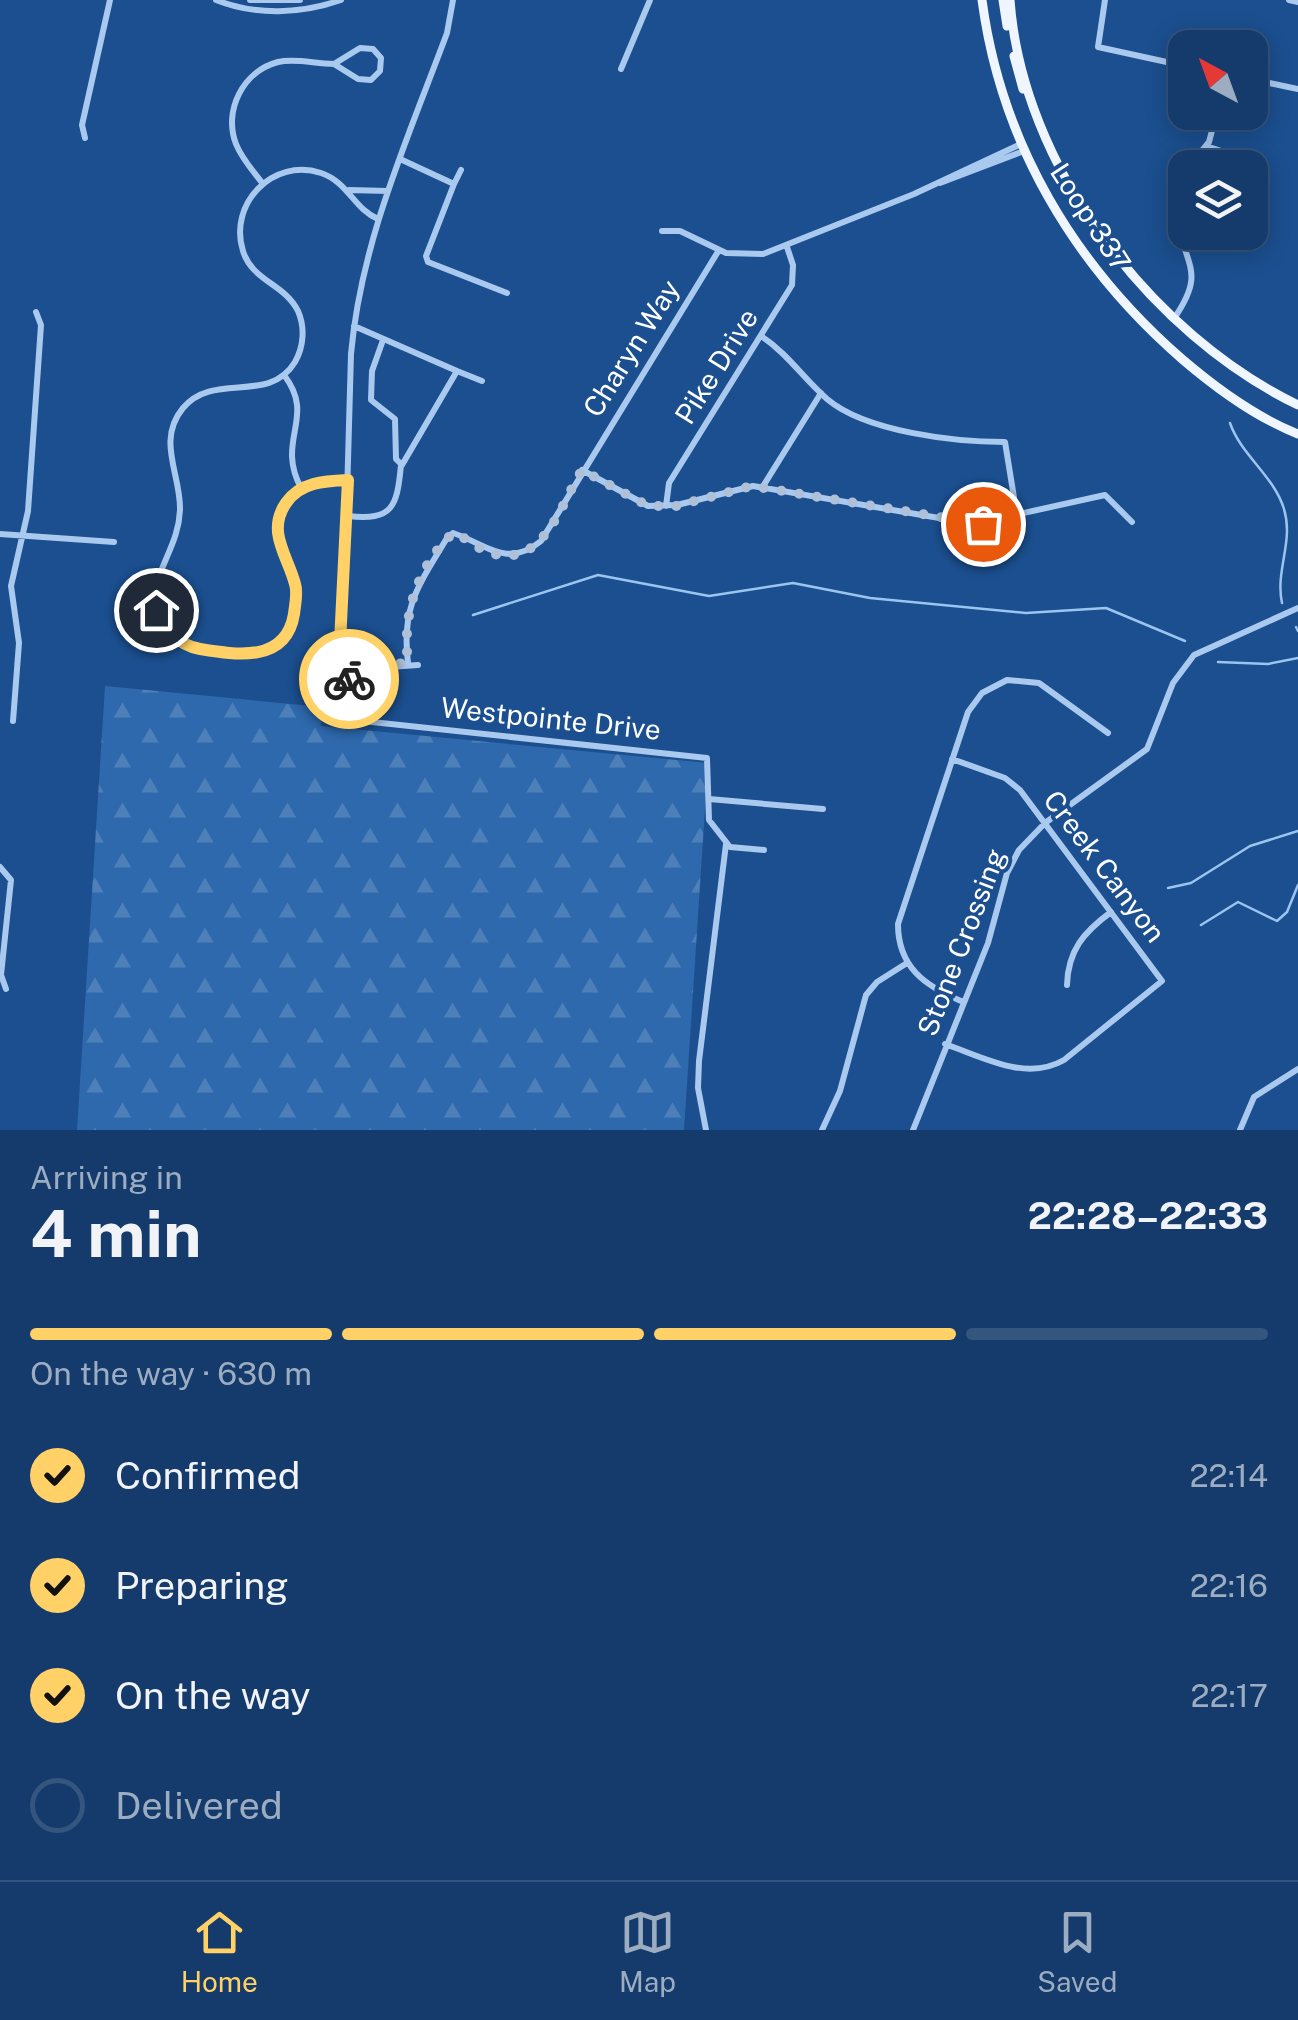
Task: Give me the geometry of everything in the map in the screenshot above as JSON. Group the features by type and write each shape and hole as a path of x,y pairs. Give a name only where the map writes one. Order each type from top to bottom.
{"main road":[{"name":"Loop 337","path":"982,0 992,66 1022,148 1056,214 1091,268 1120,301 1204,378 1242,405 1298,434"},
{"name":"Loop 337","path":"1006,0 1036,110 1069,180 1100,230 1175,317 1230,366 1298,404"}],"street":[{"path":"85,138 82,126 110,0"},
{"path":"216,0 248,9 288,11 341,0"},
{"path":"250,0 300,0"},
{"name":"Westpointe Drive","path":"453,0 447,33 378,218 354,326 338,683 331,710 340,718 707,758 709,820 726,844"},
{"path":"621,69 650,0"},
{"path":"1105,0 1097,45 1168,62"},
{"path":"1289,0 1298,2"},
{"path":"262,184 234,138 233,114 243,87 259,71 280,62 334,64 367,81 378,75 382,63 376,51 364,48 334,64"},
{"path":"1268,83 1298,89"},
{"path":"1202,150 1211,130"},
{"path":"1206,146 1218,150"},
{"path":"662,230 680,231 719,250 753,255 787,248 1022,148"},
{"path":"400,158 454,184"},
{"path":"348,480 301,488 283,506 277,534 296,586 290,631 266,652 239,656 193,648 172,636 156,610 158,577 173,547 180,510 170,451 174,422 185,406 203,392 224,386 264,386 284,376 301,350 300,318 286,295 250,266 240,234 244,208 262,184 283,173 306,170 330,176 348,190 364,212 378,218"},
{"path":"460,170 426,256 428,262 507,293"},
{"path":"348,190 373,187 388,191"},
{"path":"358,202 363,191"},
{"name":"Pike Drive","path":"666,506 669,483 792,284 787,248"},
{"name":"Charyn Way","path":"408,662 405,634 410,600 453,533 488,552 510,555 526,552 547,534 582,470 719,250"},
{"path":"1175,317 1193,282 1188,250"},
{"path":"13,720 19,643 11,586 23,535 41,325 36,312"},
{"path":"354,326 482,381"},
{"path":"760,336 785,352 822,394 847,412 964,442 1005,442 1017,516"},
{"path":"348,516 372,519 388,513 395,500 400,465 395,419 370,400 372,371 383,340"},
{"path":"400,465 456,371"},
{"path":"284,376 299,402 290,456 301,488"},
{"path":"762,488 822,394"},
{"path":"582,470 642,504 666,506 732,489 762,488 974,524 1106,496 1132,522"},
{"path":"0,534 114,542"},
{"name":"Stone Crossing","path":"912,1130 961,1001 988,943 1007,873 1019,850 1045,823 1146,750 1173,683 1194,655 1298,608"},
{"path":"338,683 375,668 418,664"},
{"path":"961,1001 927,985 907,964 898,933 901,910 972,703 1007,680 1028,680 1049,688 1108,733"},
{"name":"Creek Canyon","path":"945,1044 1016,1068 1046,1069 1064,1060 1162,981 1045,823 1006,778 952,759"},
{"path":"709,798 824,809"},
{"path":"706,1130 698,1088 699,1061 726,844 764,850"},
{"path":"0,867 11,880 1,976 6,989"},
{"path":"1067,984 1073,951 1111,912"},
{"path":"822,1130 840,1091 866,995 877,982 907,964"},
{"path":"1240,1130 1254,1097 1298,1069"}],"green space":[{"path":"105,686 322,707 321,726 708,763 684,1130 77,1130"}],"waterway":[{"path":"1230,423 1284,509 1287,533 1282,603"},
{"path":"473,615 598,575 709,596 793,583 870,598 1026,613 1106,608 1185,641"},
{"path":"1296,627 1298,631"},
{"path":"1218,662 1268,664 1298,658"},
{"path":"1168,888 1191,883 1250,846 1298,831"},
{"path":"1201,925 1238,902 1277,921 1287,912 1298,885"}],"way so far":[{"path":"349,679 375,668 408,662 405,634 410,600 453,533 488,552 526,552 552,528 582,470 648,506 676,506 752,486 983,524"}],"route":[{"path":"156,610 172,636 193,648 239,656 266,652 290,631 296,602 296,586 277,534 283,506 308,485 348,480 338,683 349,679"}]}
